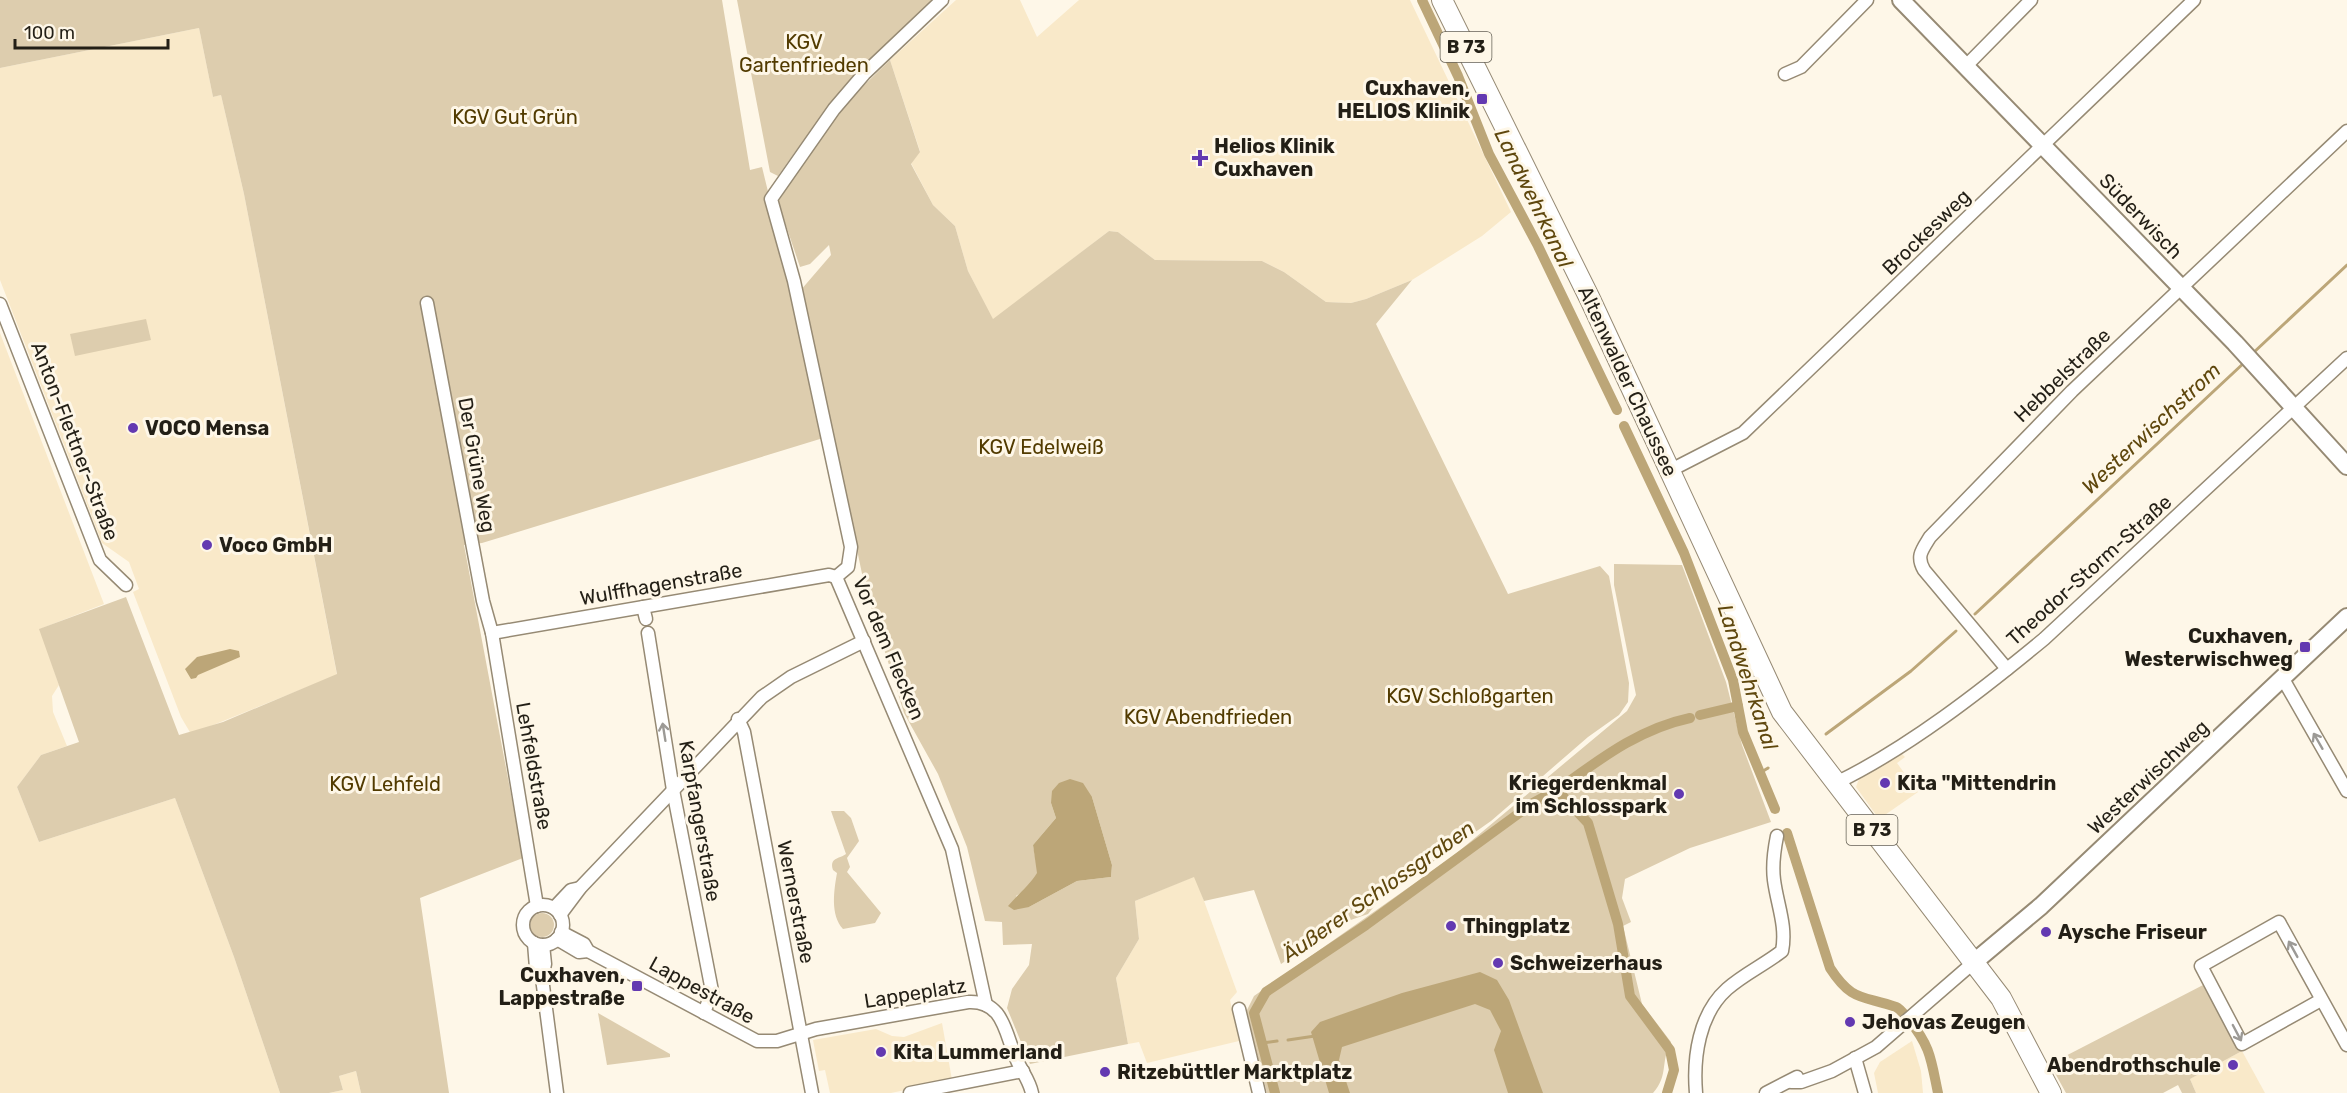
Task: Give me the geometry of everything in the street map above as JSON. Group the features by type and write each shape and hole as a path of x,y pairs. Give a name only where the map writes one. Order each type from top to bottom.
{"main road":[{"name":"Altenwalder Chaussee","path":"1442,0 1590,298 1774,698 1836,783"},
{"name":"B 73","path":"1836,783 2008,1007 2051,1093"}],"street":[{"name":"Vor dem Flecken","path":"942,0 864,74 834,109 771,199 794,281 851,547 848,567 836,577 952,849 987,1005"},
{"path":"1785,74 1801,67 1867,0"},
{"name":"Süderwisch","path":"1901,0 2248,357 2347,466"},
{"path":"1966,66 2031,0"},
{"name":"Brockesweg","path":"1669,471 1743,433 2194,0"},
{"name":"Hebbelstraße","path":"2007,669 1924,570 1919,562 1919,554 1930,537 2009,452 2347,131"},
{"name":"Der Grüne Weg","path":"427,303 483,602 492,633"},
{"name":"Anton-Flettner-Straße","path":"0,304 100,560 126,585"},
{"name":"Theodor-Storm-Straße","path":"1836,783 1913,736 2007,669 2082,606 2347,358"},
{"name":"Wulffhagenstraße","path":"492,633 644,613 829,575 836,577"},
{"name":"Westerwischweg","path":"1973,963 2041,906 2347,617"},
{"name":"Lehfeldstraße","path":"492,633 537,906"},
{"name":"Karpfangerstraße","path":"648,633 674,790 712,991 704,1013"},
{"path":"539,944 559,936 557,912 674,790 738,719 777,686 864,641"},
{"path":"2283,679 2347,791"},
{"name":"Wernerstraße","path":"738,719 744,732 812,1093"},
{"path":"1696,1093 1696,1053 1704,1023 1720,996 1741,978 1782,951 1783,921 1774,880 1773,858 1777,836"},
{"path":"539,944 525,935 523,921 530,909 537,906 557,912"},
{"path":"2321,1000 2242,1044 2201,966 2279,922 2347,1045"},
{"name":"Lappestraße","path":"559,936 585,944 588,951 757,1041 777,1041 801,1034"},
{"path":"539,944 536,968 543,978 557,1093"},
{"path":"1766,1093 1838,1060 1851,1060 1876,1047 1973,963"},
{"name":"Lappeplatz","path":"801,1034 968,1002 987,1005 1005,1024 1016,1059 1032,1093"},
{"path":"1239,1009 1259,1093"},
{"path":"1851,1060 1865,1093"},
{"path":"910,1093 1023,1071"}],"shaded area":[{"name":"Helios Klinik Cuxhaven","path":"956,0 1020,0 1037,37 1079,0 1410,0 1511,212 1482,236 1412,280 1351,303 1326,302 1284,272 1262,261 1155,260 1118,232 1109,231 993,320 968,271 955,226 933,205 911,163 920,151 890,60"},
{"path":"199,28 213,97 221,95 244,194 337,675 191,734 181,717 133,592 139,589 129,562 102,543 0,280 0,68"},
{"path":"0,333 104,604 40,629 59,685 52,696 53,712 67,746 41,755 17,787 39,842 175,798 234,957 280,1093 0,1093"},
{"path":"230,649 239,651 240,657 198,675 196,678 191,679 185,669 197,657"},
{"name":"Kita \"Mittendrin","path":"1902,754 1905,757 1897,763 1918,792 1879,819 1856,787 1859,779"},
{"path":"1070,779 1083,783 1092,797 1112,865 1111,877 1077,881 1029,907 1014,910 1008,906 1037,873 1033,845 1056,818 1051,803 1052,791 1059,783"},
{"path":"1195,876 1237,992 1230,1000 1239,1041 1147,1063 1139,1042 1128,1044 1116,978 1139,939 1135,901"},
{"path":"1480,972 1497,980 1509,1000 1543,1093 1508,1093 1494,1050 1501,1031 1490,1010 1475,1004 1342,1047 1339,1060 1350,1093 1329,1093 1311,1032 1320,1022 1402,993"},
{"name":"Kita Lummerland","path":"942,1023 952,1080 891,1093 830,1093 825,1070 819,1071 813,1040 876,1029 892,1036 904,1037"},
{"path":"1912,1041 1921,1071 1923,1093 1878,1093 1874,1073 1880,1062"},
{"name":"Abendrothschule","path":"2242,1051 2265,1093 2196,1093 2190,1079"},
{"path":"356,1071 361,1093 329,1093 343,1090 339,1076"}],"green space":[{"path":"0,0 722,0 750,170 762,167 794,298 831,255 829,245 810,264 800,267 778,202 816,143 852,97 890,60 920,152 911,164 933,205 955,226 968,271 993,319 1109,231 1118,232 1155,260 1262,261 1284,272 1326,302 1351,303 1412,280 1376,324 1508,594 1600,566 1609,576 1629,683 1628,702 1619,715 1588,737 1491,821 1380,899 1368,914 1342,923 1281,964 1254,890 1204,901 1194,877 1135,901 1139,939 1116,978 1128,1044 1030,1064 1007,1008 1012,989 1029,965 1032,944 1003,945 1002,922 985,921 967,847 938,774 904,713 865,588 833,435 482,543 464,545 523,858 420,898 449,1093 361,1093 356,1071 339,1076 343,1090 329,1093 280,1093 234,957 175,798 39,842 17,787 41,755 79,742 39,629 126,597 179,735 223,722 337,674 244,194 221,95 213,97 199,28 0,68","holes":["1092,797 1112,865 1111,877 1077,881 1029,907 1016,896 1029,887 1038,873 1033,845 1056,818 1051,803"]},
{"name":"KGV Gartenfrieden","path":"737,0 933,0 890,40 850,84 812,129 778,176 770,172"},
{"path":"146,319 151,340 75,356 70,334"},
{"path":"1614,564 1682,565 1726,682 1742,745 1771,822 1690,848 1625,879 1622,898 1631,922 1623,926 1642,1004 1671,1042 1658,1086 1653,1093 1267,1093 1246,1012 1254,996 1452,857 1627,711 1636,695 1614,585"},
{"path":"831,811 844,811 851,818 859,841 847,858 850,867 847,872 881,913 875,923 843,929 836,917 834,902 837,873 833,870 832,863 846,854"},
{"path":"542,913 551,916 554,925 551,934 542,937 533,934 530,925 533,916"},
{"path":"2207,983 2242,1051 2190,1079 2196,1093 2182,1093 2178,1085 2163,1093 2066,1093 2050,1064"},
{"path":"598,1013 670,1054 670,1057 607,1065"}],"waterway":[{"name":"Landwehrkanal","path":"1422,0 1458,76 1489,154 1538,246 1617,410"},
{"name":"Westerwischstrom","path":"2252,354 2347,265"},
{"name":"Westerwischstrom","path":"1975,614 2246,361"},
{"name":"Landwehrkanal","path":"1624,426 1684,553 1733,680 1743,732 1775,809"},
{"name":"Westerwischstrom","path":"1826,734 1911,671 1956,631"},
{"name":"Äußerer Schlossgraben","path":"1700,715 1738,706"},
{"name":"Äußerer Schlossgraben","path":"1667,1093 1674,1070 1670,1050 1630,996 1618,924 1588,823 1557,790 1636,738 1671,723 1690,718"},
{"name":"Westerwischstrom","path":"1760,773 1768,768"},
{"name":"Äußerer Schlossgraben","path":"1275,1093 1254,1013 1266,992 1366,925 1533,803 1557,790"},
{"name":"Landwehrkanal","path":"1787,833 1830,968 1845,987 1858,996 1900,1009 1926,1046 1938,1093"},
{"name":"Äußerer Schlossgraben","path":"1288,1040 1315,1036"},
{"name":"Äußerer Schlossgraben","path":"1262,1043 1277,1041"}],"place":[{"name":"Cuxhaven, HELIOS Klinik","path":"1482,99"},
{"name":"Helios Klinik Cuxhaven","path":"1200,158"},
{"name":"VOCO Mensa","path":"133,428"},
{"name":"Voco GmbH","path":"207,545"},
{"name":"Cuxhaven, Westerwischweg","path":"2305,647"},
{"name":"Kita \"Mittendrin","path":"1885,783"},
{"name":"Kriegerdenkmal im Schlosspark","path":"1679,794"},
{"name":"Thingplatz","path":"1451,926"},
{"name":"Aysche Friseur","path":"2046,932"},
{"name":"Schweizerhaus","path":"1498,963"},
{"name":"Cuxhaven, Lappestraße","path":"637,986"},
{"name":"Jehovas Zeugen","path":"1850,1022"},
{"name":"Kita Lummerland","path":"881,1052"},
{"name":"Abendrothschule","path":"2233,1065"},
{"name":"Ritzebüttler Marktplatz","path":"1105,1072"}],"park label":[{"name":"KGV Gut Grün","path":"515,117"},
{"name":"KGV Edelweiß","path":"1041,447"},
{"name":"KGV Schloßgarten","path":"1470,696"},
{"name":"KGV Abendfrieden","path":"1208,717"},
{"name":"KGV Lehfeld","path":"385,784"}]}
